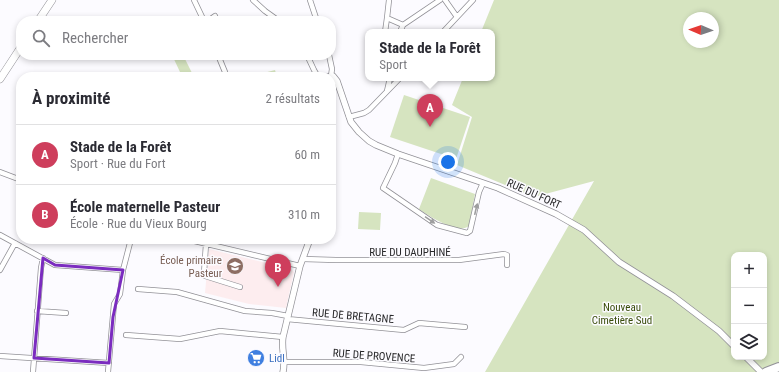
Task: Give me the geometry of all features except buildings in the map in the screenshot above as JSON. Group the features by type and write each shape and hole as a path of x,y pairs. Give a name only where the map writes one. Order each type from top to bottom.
{"highway":[{"path":"766,372 779,367"}],"main road":[{"path":"41,16 52,0"},
{"path":"0,79 16,55"}],"street":[{"path":"194,0 202,16"},
{"path":"253,0 272,16"},
{"path":"310,0 315,16"},
{"path":"385,29 389,0"},
{"path":"401,29 403,25 440,0"},
{"path":"444,0 458,17"},
{"path":"446,29 473,0"},
{"path":"387,18 403,25"},
{"path":"220,60 225,72"},
{"path":"309,60 315,72"},
{"path":"330,60 332,69 331,72"},
{"name":"RUE DU FORT","path":"336,80 354,127 364,137 376,145 483,183 556,214 584,230 619,262 673,296 719,331 731,343"},
{"path":"388,91 390,81"},
{"path":"349,117 364,113 397,81"},
{"path":"398,154 383,188 437,225 467,233 470,231 479,192 483,183"},
{"path":"0,172 16,178"},
{"path":"0,235 15,243 0,270"},
{"path":"17,244 54,265 123,270"},
{"path":"108,372 114,304 120,294 123,270 130,244"},
{"path":"240,287 205,276 206,244 300,266"},
{"path":"283,372 283,337 300,266 308,244"},
{"name":"RUE DU DAUPHINÉ","path":"302,259 459,260 504,254 507,255 507,265"},
{"path":"33,372 42,258"},
{"name":"RUE DE BRETAGNE","path":"138,289 177,292 245,311 272,313 288,318 404,330 419,323 465,327"},
{"path":"37,311 66,313"},
{"path":"126,335 180,339 220,331 283,337"},
{"path":"0,356 109,363"},
{"name":"RUE DE PROVENCE","path":"284,362 354,362 424,368 454,364 461,357"},
{"path":"749,360 761,372"}],"highlighted area":[{"path":"43,258 55,265 123,270 113,317 109,363 34,358"}],"shaded area":[{"path":"209,249 291,269 294,272 286,308 249,304 205,293"}],"green space":[{"name":"Nouveau Cimetière Sud","path":"494,0 779,0 779,372 485,372 594,181 534,197 457,165 472,117 452,105 462,81 495,81 495,29 482,29"},
{"path":"174,60 186,60 192,72 180,72"},
{"path":"404,95 470,117 456,159 390,137"},
{"path":"431,178 475,194 469,226 458,228 444,224 419,209"},
{"path":"359,212 381,213 380,230 358,229"}],"place":[{"name":"Stade de la Forêt","path":"430,127"},
{"name":"École primaire Pasteur","path":"235,266"},
{"name":"École maternelle Pasteur","path":"278,287"},
{"name":"Lidl","path":"256,358"}]}
